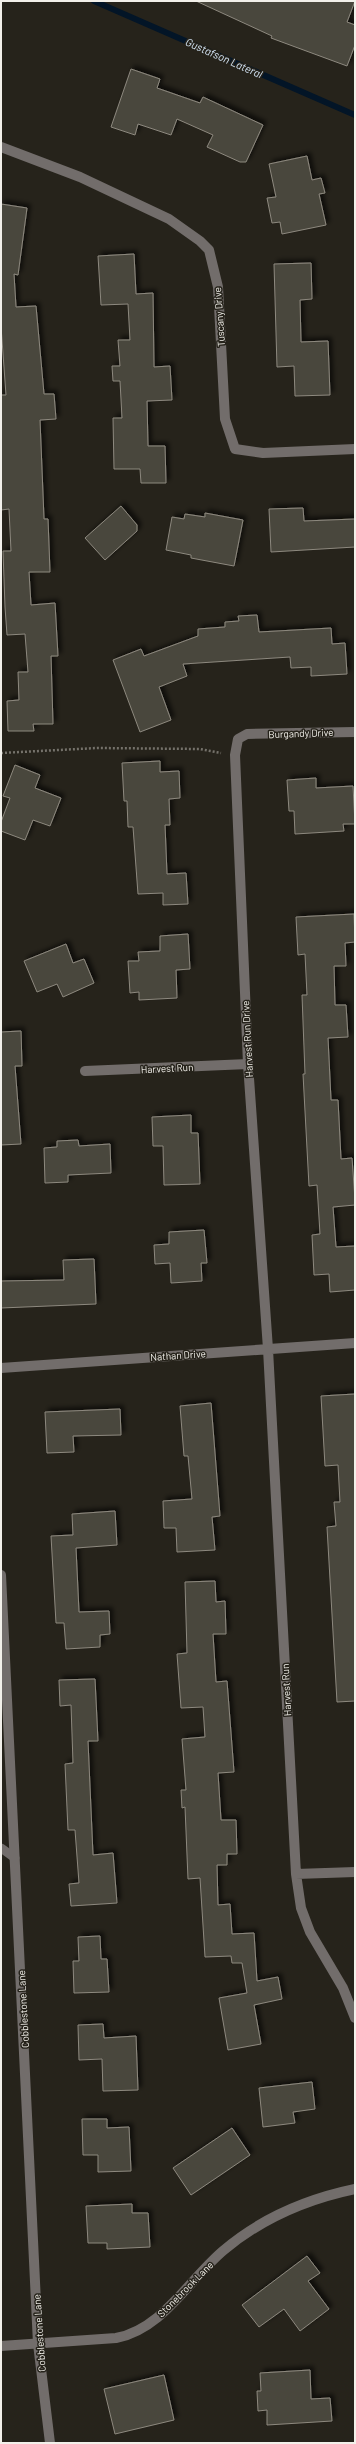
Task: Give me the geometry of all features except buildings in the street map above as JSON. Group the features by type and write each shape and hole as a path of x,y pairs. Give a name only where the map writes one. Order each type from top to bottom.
{"street":[{"name":"Tuscany Drive","path":"1,146 80,177 169,219 200,241 209,250 218,287 225,419 235,449 263,453 355,449"},
{"name":"Burgandy Drive","path":"247,734 355,732"},
{"name":"Harvest Run Drive","path":"247,734 238,739 235,755 248,1064 268,1349"},
{"name":"Harvest Run","path":"85,1071 248,1064"},
{"name":"Nathan Drive","path":"1,1368 355,1343"},
{"name":"Harvest Run","path":"268,1349 296,1874 301,1908 310,1932 343,1988 355,2018"},
{"name":"Cobblestone Lane","path":"1,1575 38,2344 50,2443"},
{"path":"296,1874 355,1872"},
{"name":"Stonebrook Lane","path":"1,2346 132,2335 152,2322 225,2250 282,2212 323,2196 355,2189"}],"lane":[{"path":"1,1848 15,1858"}],"path":[{"path":"1,753 97,748 200,749 235,755"}],"waterway":[{"name":"Gustafson Lateral","path":"94,1 355,115"}]}
